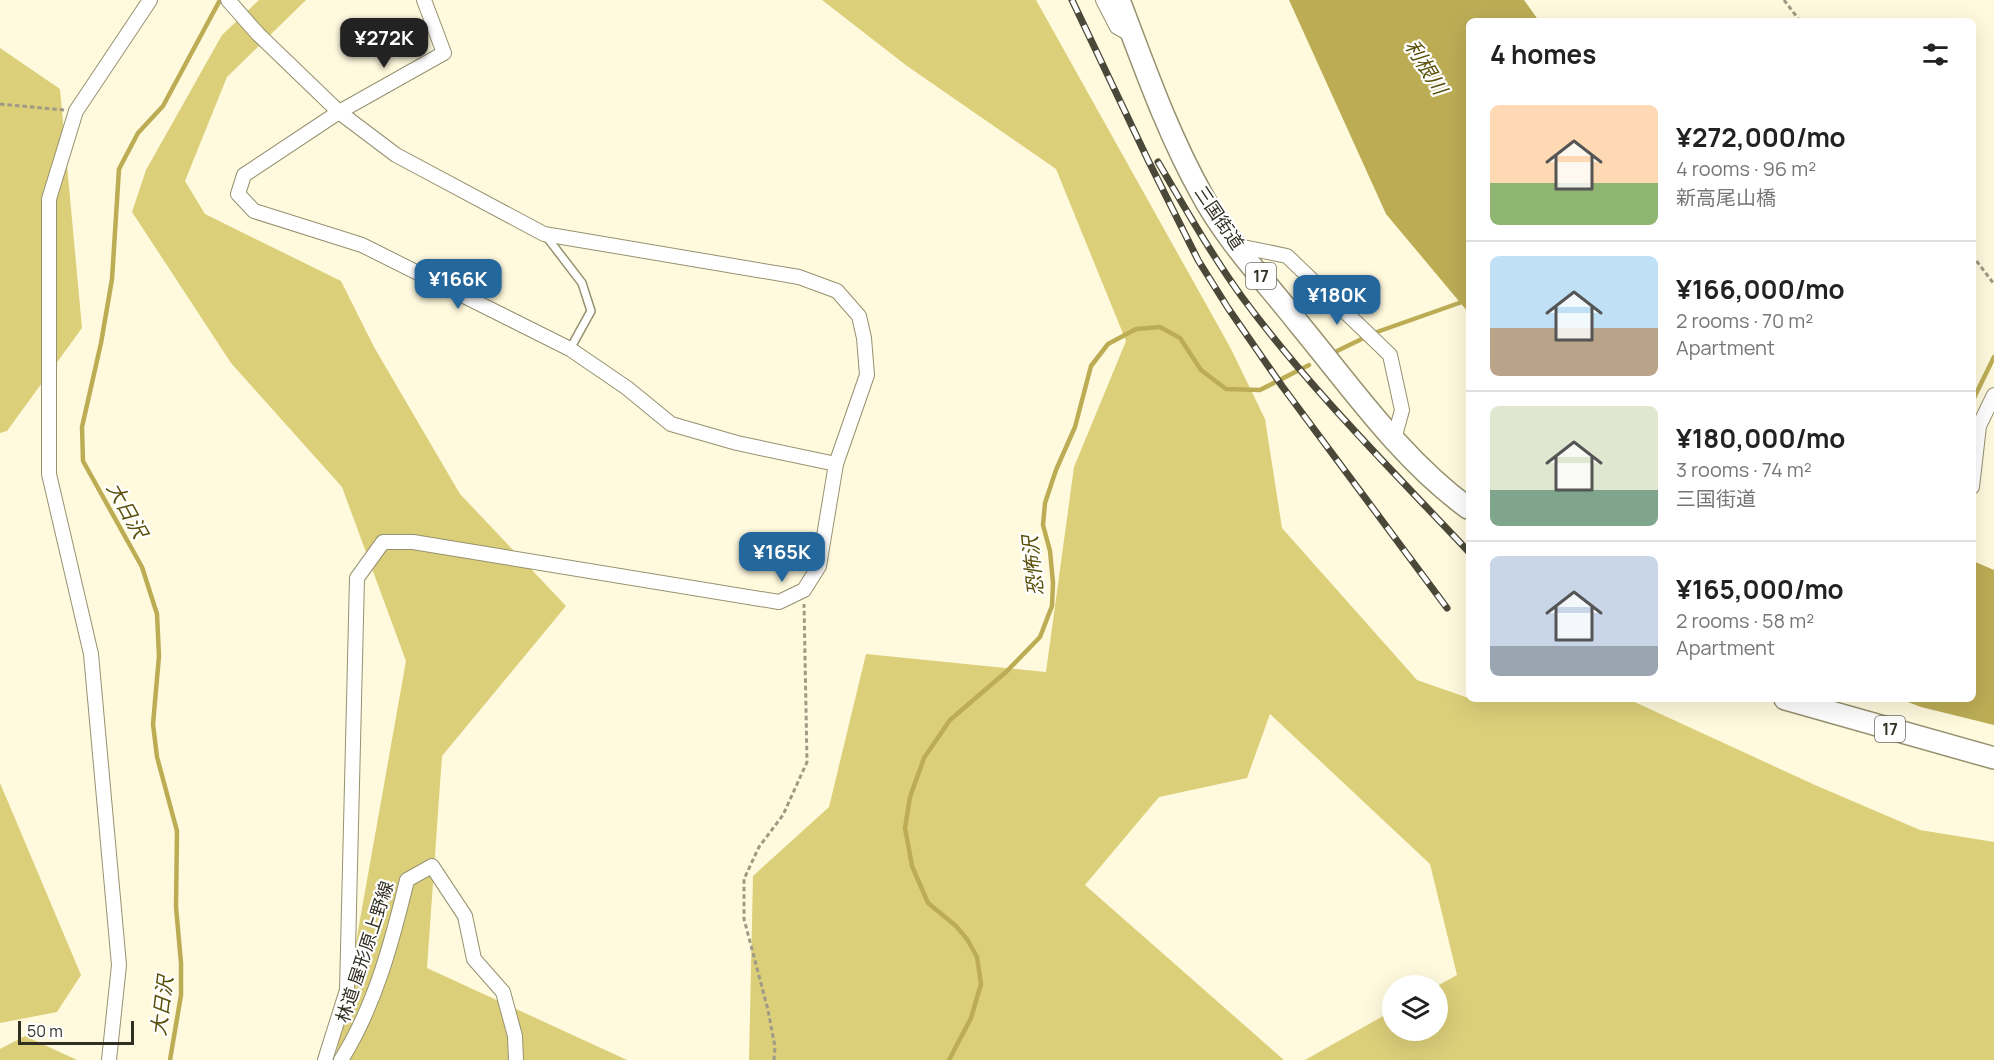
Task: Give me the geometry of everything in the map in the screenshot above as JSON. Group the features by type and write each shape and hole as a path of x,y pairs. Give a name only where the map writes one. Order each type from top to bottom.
{"highway":[{"name":"三国街道","path":"1119,0 1178,150 1202,196 1238,246 1394,439 1440,485 1466,506"},
{"name":"17","path":"1796,702 1994,758"}],"street":[{"path":"109,1060 119,965 91,654 49,474 48,198 76,111 150,0"},
{"path":"228,0 258,34 339,112 396,155 544,234 799,277 837,291 859,316 864,338 867,375 836,464 819,566 804,590 779,602 413,542 383,542 357,578 346,990 325,1060"},
{"path":"424,0 444,53 339,112 244,175 238,194 254,211 362,245 570,349 627,388 670,424 737,443 836,464"},
{"path":"1103,0 1117,27 1133,36"},
{"path":"1238,246 1287,256 1390,356 1402,410 1394,439"},
{"path":"1976,452 1979,426 1994,395"},
{"name":"林道 屋形原上野線","path":"341,1060 358,1033 392,940 407,880 432,866 465,916 474,959 503,992 515,1036 516,1060"}],"lane":[{"path":"544,234 582,283 591,311 570,349"}],"path":[{"path":"1784,0 1798,18"},
{"path":"0,104 76,111"},
{"path":"1976,260 1994,284"},
{"path":"774,1060 775,1047 768,1010 744,919 744,879 759,847 783,815 807,762 804,590"}],"shaded area":[{"path":"259,0 306,0 227,77 185,181 205,214 341,281 374,347 460,494 566,606 442,756 427,968 627,1060 335,1060 406,661 342,487 231,363 132,212 146,170 222,35"},
{"path":"822,0 1036,0 1230,347 1265,419 1282,528 1417,680 1466,697 1466,702 1635,702 1815,785 1920,830 1994,842 1994,1060 1305,1060 1382,1017 1382,1041 1448,1041 1448,980 1457,975 1430,864 1270,714 1247,778 1159,797 1085,885 1284,1060 749,1060 753,876 829,807 866,654 1046,672 1074,467 1126,341 1056,169 907,66"},
{"path":"0,48 60,89 82,328 7,431 0,433"},
{"path":"0,783 81,975 57,1012 0,1023"},
{"path":"25,1036 77,1060 0,1060 0,1049"}],"water":[{"name":"利根川","path":"1289,0 1524,0 1537,18 1466,18 1466,310 1386,214"},
{"path":"1976,562 1994,570 1994,725 1908,702 1976,702"}],"waterway":[{"name":"大日沢","path":"170,1060 181,995 181,963 176,907 177,831 157,757 153,724 159,656 157,614 142,567 83,461 82,427 101,343 112,279 119,169 138,133 163,106 220,0"},
{"name":"恐怖沢","path":"1337,351 1374,333 1462,302 1466,293"},
{"name":"恐怖沢","path":"949,1060 971,1018 981,984 977,957 967,939 956,926 928,903 912,866 905,828 910,797 924,758 950,720 1006,672 1040,637 1052,606 1053,583 1050,551 1043,525 1045,503 1056,470 1075,427 1091,366 1108,344 1136,329 1160,327 1180,338 1201,370 1226,389 1260,390 1309,365"},
{"path":"1976,394 1994,357"}],"railway":[{"path":"1072,0 1198,260 1282,386 1447,608"},
{"path":"1158,162 1198,231 1242,297 1268,331 1351,427 1466,549"}]}
